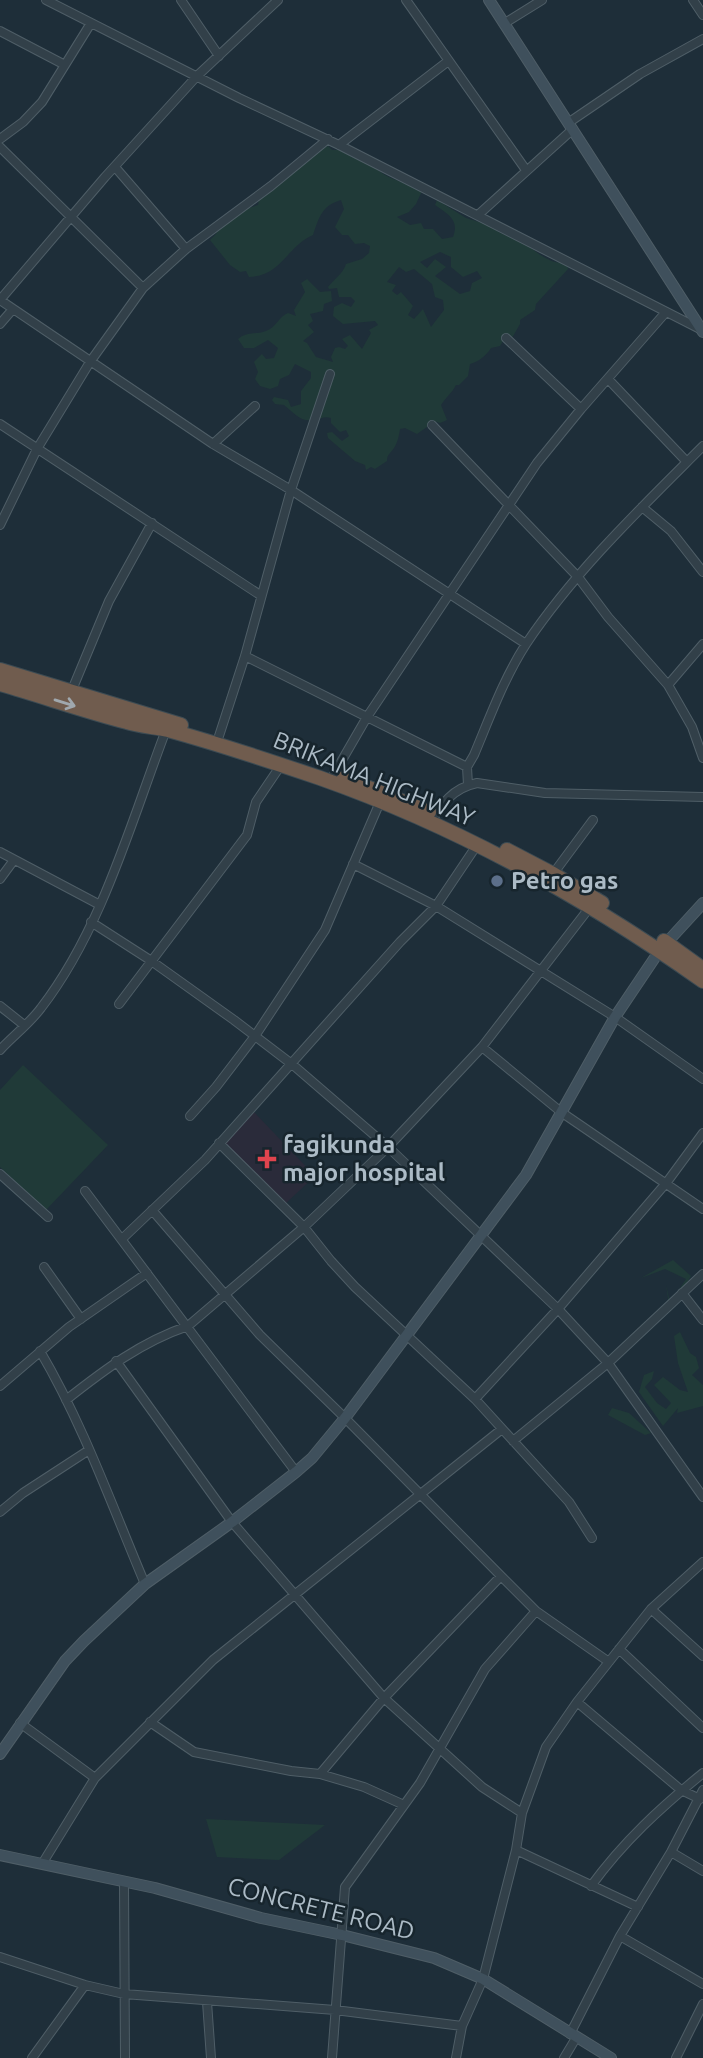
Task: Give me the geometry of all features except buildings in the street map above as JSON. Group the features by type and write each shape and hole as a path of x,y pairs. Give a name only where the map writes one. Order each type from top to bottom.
{"highway":[{"name":"BRIKAMA HIGHWAY","path":"0,670 72,690 166,730 281,765 433,819 703,969"},
{"name":"BRIKAMA HIGHWAY","path":"0,684 219,736 334,774 552,874 663,946 703,981"}],"street":[{"path":"46,0 328,139 702,330"},
{"path":"181,0 219,57"},
{"path":"278,0 197,76 114,167 0,300 213,444 291,490 526,644"},
{"path":"406,0 447,62 526,170"},
{"path":"489,0 702,330"},
{"path":"505,23 541,0"},
{"path":"693,0 703,15"},
{"path":"0,139 23,122 42,102 91,23"},
{"path":"0,31 65,65"},
{"path":"478,215 571,126 640,74 703,38"},
{"path":"339,145 447,62"},
{"path":"0,525 37,449 90,362 143,288 186,249 271,186 328,139"},
{"path":"0,147 143,288"},
{"path":"114,167 186,249"},
{"path":"0,324 13,309"},
{"path":"334,774 367,717 537,463 667,312"},
{"path":"506,338 581,409"},
{"path":"219,736 291,490 330,374"},
{"path":"608,379 687,462"},
{"path":"213,444 255,405"},
{"path":"0,424 260,595"},
{"path":"432,425 578,577 608,617 668,685 691,727 703,758"},
{"path":"468,785 467,766 509,673 526,644 578,577 703,446"},
{"path":"642,507 671,531 703,572"},
{"path":"72,690 109,601 152,523"},
{"path":"668,685 703,644"},
{"path":"244,656 467,766"},
{"path":"0,1050 41,1009 67,968 100,905 166,730"},
{"path":"119,1004 247,835 256,802 281,765"},
{"path":"433,819 452,794 468,785 488,784 556,794 703,797"},
{"path":"190,1116 255,1036 325,930 380,802"},
{"path":"552,874 593,820"},
{"path":"123,1238 205,1160 293,1065 400,942 436,906 477,845"},
{"path":"0,852 100,905"},
{"path":"0,879 14,860"},
{"path":"353,864 436,906 615,1017 703,1079"},
{"path":"0,1754 65,1661 145,1584 232,1522 312,1458 345,1418 526,1175 615,1017 663,946 703,903"},
{"path":"66,1400 116,1361 165,1334 188,1326 304,1227 388,1147 482,1047 590,907"},
{"path":"91,922 150,960 255,1036 388,1147 558,1309 608,1363 703,1497"},
{"path":"0,1006 24,1025"},
{"path":"482,1047 561,1112 703,1209"},
{"path":"475,1399 558,1309 667,1182 703,1133"},
{"path":"219,1143 304,1227 331,1261 405,1336 475,1399 569,1502 592,1538"},
{"path":"0,1174 48,1217"},
{"path":"85,1191 123,1238 296,1472"},
{"path":"152,1210 261,1335 536,1611 609,1662"},
{"path":"44,1267 81,1319"},
{"path":"0,1386 81,1319 147,1273"},
{"path":"513,1441 608,1363 703,1274"},
{"path":"682,1293 703,1320"},
{"path":"40,1351 89,1450 145,1584"},
{"path":"116,1361 232,1522 384,1698 482,1787 522,1813"},
{"path":"42,1864 95,1778 213,1660 502,1429"},
{"path":"0,1512 23,1493 89,1450"},
{"path":"456,2058 462,2026 483,1979 516,1850 522,1813 545,1747 651,1609 703,1562"},
{"path":"320,1774 384,1698 501,1576"},
{"path":"651,1609 703,1656"},
{"path":"332,2058 345,1887 420,1783 485,1669 536,1611"},
{"path":"619,1649 703,1728"},
{"path":"577,1702 681,1790 700,1799"},
{"path":"150,1722 194,1752 291,1772 320,1774 355,1784 404,1805"},
{"path":"20,1723 95,1778"},
{"path":"591,1886 613,1855 638,1829 703,1773"},
{"path":"564,2058 620,1936 671,1852 703,1790"},
{"path":"516,1850 638,1906"},
{"path":"671,1852 703,1871"},
{"name":"CONCRETE ROAD","path":"0,1855 124,1881 261,1918 434,1958 483,1979 611,2058"},
{"path":"124,1881 125,2058"},
{"path":"620,1936 703,1984"},
{"path":"0,1956 85,1985 124,1994 335,2010 462,2026"},
{"path":"32,2058 85,1985"},
{"path":"207,2002 211,2058"},
{"path":"676,2058 703,2004"}],"shaded area":[{"name":"fagikunda major hospital","path":"253,1111 315,1176 282,1207 220,1142"}],"green space":[{"path":"321,147 347,150 351,157 422,191 409,212 397,217 410,225 421,223 424,229 433,229 442,239 453,237 454,221 435,205 437,200 466,218 524,240 547,259 567,263 568,269 536,304 535,310 520,320 512,338 491,348 482,358 470,364 468,376 456,385 441,405 447,420 440,423 431,420 427,427 417,434 405,428 400,429 387,461 375,469 371,467 366,470 365,465 355,461 328,438 327,433 332,432 342,441 349,436 346,430 340,432 331,423 331,418 305,420 272,400 274,397 288,400 291,407 301,404 301,391 311,378 311,372 295,364 289,375 280,379 278,386 270,389 260,386 255,379 258,372 254,362 262,354 266,359 274,358 278,348 268,340 254,348 244,348 238,339 270,329 288,313 296,316 294,310 305,292 301,283 307,279 320,292 331,291 332,301 324,304 323,311 310,314 313,321 308,325 314,332 303,341 316,357 333,362 331,357 335,348 345,349 348,346 342,339 350,335 362,349 371,333 369,330 378,325 375,321 343,324 333,316 334,307 342,303 351,307 355,301 351,297 339,297 337,288 328,287 341,274 346,264 362,259 369,253 370,246 364,243 355,244 348,235 342,235 335,227 344,209 341,200 325,209 313,235 296,246 277,266 260,275 249,277 246,271 240,272 230,265 210,240 216,234 218,226 240,215 242,210 258,205 259,199 281,178 281,173 302,163","holes":["440,252 451,257 451,267 463,277 477,271 482,278 472,283 470,291 460,294 435,276 446,267 435,259 427,268 420,262","399,267 406,272 414,269 432,284 435,297 443,300 444,310 431,327 423,309 414,319 408,315 413,306 401,292 397,295 392,291 396,285 387,282"]},
{"path":"23,1065 108,1145 46,1210 0,1167 0,1090"},
{"path":"673,1260 691,1276 670,1312 666,1285 670,1303 686,1279 665,1269 641,1278"},
{"path":"680,1332 690,1353 696,1357 699,1368 692,1375 703,1385 703,1406 677,1413 678,1408 663,1426 639,1392 644,1375 654,1371 652,1379 645,1387 657,1403 666,1409 671,1403 654,1385 663,1377 680,1390 688,1392 678,1363 674,1336"},
{"path":"612,1408 629,1413 651,1433 645,1435 608,1415"},
{"path":"206,1819 325,1825 279,1860 217,1857"}],"place":[{"name":"Petro gas","path":"497,881"},
{"name":"fagikunda major hospital","path":"267,1159"}]}
